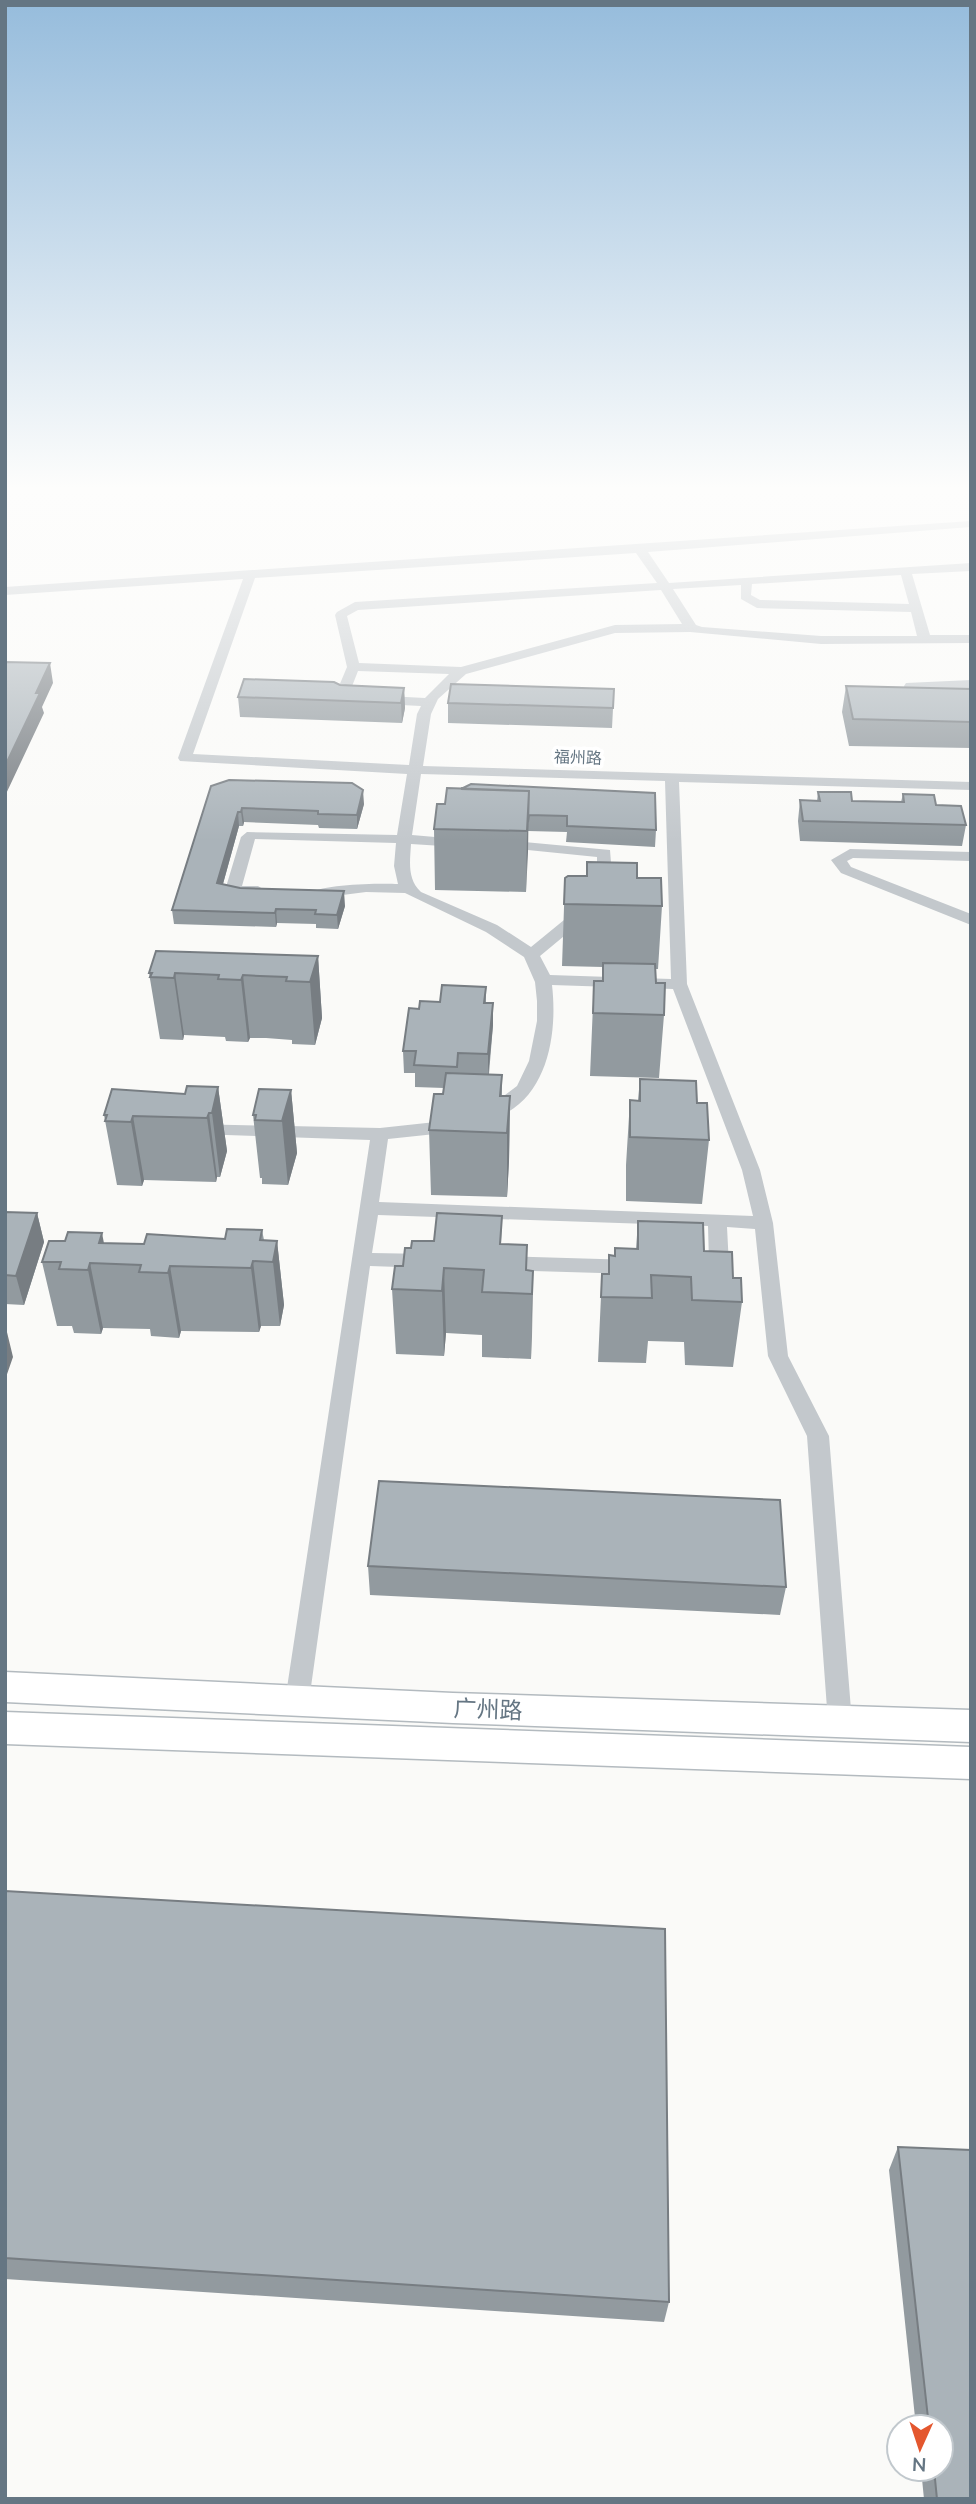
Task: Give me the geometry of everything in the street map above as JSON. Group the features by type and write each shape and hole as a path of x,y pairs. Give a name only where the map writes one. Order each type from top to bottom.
{"main road":[{"name":"广州路","path":"5,1687 297,1701 971,1726"},
{"name":"广州路","path":"5,1728 971,1763"}],"street":[{"name":"福州路","path":"238,608 185,758 415,770 971,786"},
{"path":"352,608 341,615 353,667 341,698 429,702"},
{"path":"678,608 691,628"},
{"path":"910,608 916,608 925,640"},
{"path":"353,667 461,671 615,629 691,628 821,640 971,639"},
{"path":"185,1127 380,1134 455,1126 489,1114 524,1090 542,1050 546,988 531,955 495,932 416,895 409,888 402,873 404,839 425,714 432,697 461,671"},
{"path":"971,684 912,686 916,708 971,710"},
{"path":"672,777 679,984 751,1170 764,1223 778,1356 818,1436 840,1722"},
{"path":"269,891 237,890 234,887 248,837 252,835 404,839 605,853 605,894 531,955"},
{"path":"971,857 850,853 839,860 846,870 971,920"},
{"path":"309,892 335,893 366,887 409,888"},
{"path":"544,981 679,984"},
{"path":"297,1701 380,1134"},
{"path":"369,1208 764,1223"},
{"path":"687,1268 712,1269 719,1266 717,1220"},
{"path":"362,1259 440,1261"},
{"path":"480,1262 647,1267"}],"building":[{"path":"5,662 50,663 36,693 40,693 5,766"},
{"path":"244,679 404,688 401,703 238,697"},
{"path":"451,684 614,689 613,708 448,703"},
{"path":"846,686 971,689 971,722 853,719"},
{"path":"229,780 352,783 363,790 357,815 242,808 241,812 238,812 217,883 240,888 344,891 337,915 315,914 316,910 276,909 275,913 172,910 211,786"},
{"path":"471,784 655,793 656,830 567,826 567,816 529,815 528,822 529,791 461,789"},
{"path":"447,788 529,791 527,831 434,829 437,804 445,804"},
{"path":"818,792 851,792 852,801 904,802 903,794 934,795 936,805 961,806 966,825 803,821 800,800 820,801"},
{"path":"587,862 637,863 637,878 661,878 662,906 564,904 565,878 587,876"},
{"path":"156,951 318,956 310,982 286,981 287,977 243,975 241,980 218,979 219,975 175,973 174,978 150,977"},
{"path":"603,963 655,964 656,983 665,983 664,1015 593,1013 594,981 603,981"},
{"path":"442,985 486,987 484,1003 493,1003 488,1054 458,1053 457,1067 414,1065 416,1051 403,1051 409,1008 419,1009 420,1001 440,1002"},
{"path":"446,1073 502,1075 500,1096 510,1096 507,1133 429,1130 434,1094 443,1094"},
{"path":"640,1079 696,1081 697,1103 707,1103 709,1140 630,1137 630,1100 640,1101"},
{"path":"187,1086 218,1087 212,1113 209,1113 207,1118 133,1116 131,1122 105,1121 107,1115 104,1115 112,1089 185,1094"},
{"path":"259,1089 291,1090 282,1121 255,1120 256,1115 253,1115"},
{"path":"5,1212 37,1213 16,1276 5,1275"},
{"path":"437,1213 502,1216 500,1244 527,1245 526,1270 533,1271 532,1294 482,1292 484,1270 444,1268 442,1291 392,1289 395,1266 403,1266 405,1248 411,1248 412,1241 434,1241"},
{"path":"638,1221 703,1223 704,1251 732,1252 733,1278 741,1278 742,1302 692,1300 691,1277 651,1275 652,1298 601,1297 602,1274 609,1274 609,1255 615,1256 615,1248 638,1249"},
{"path":"227,1229 262,1230 260,1240 277,1241 273,1262 253,1261 251,1268 170,1266 168,1273 139,1272 141,1265 90,1263 88,1270 59,1269 61,1262 42,1262 49,1241 65,1241 68,1232 102,1233 99,1243 144,1244 147,1234 225,1239"},
{"path":"379,1481 780,1500 786,1587 368,1566"},
{"path":"5,1891 665,1929 669,2302 5,2258"},
{"path":"898,2147 971,2150 971,2499 937,2499 935,2483 955,2483 955,2413 927,2413"}]}
